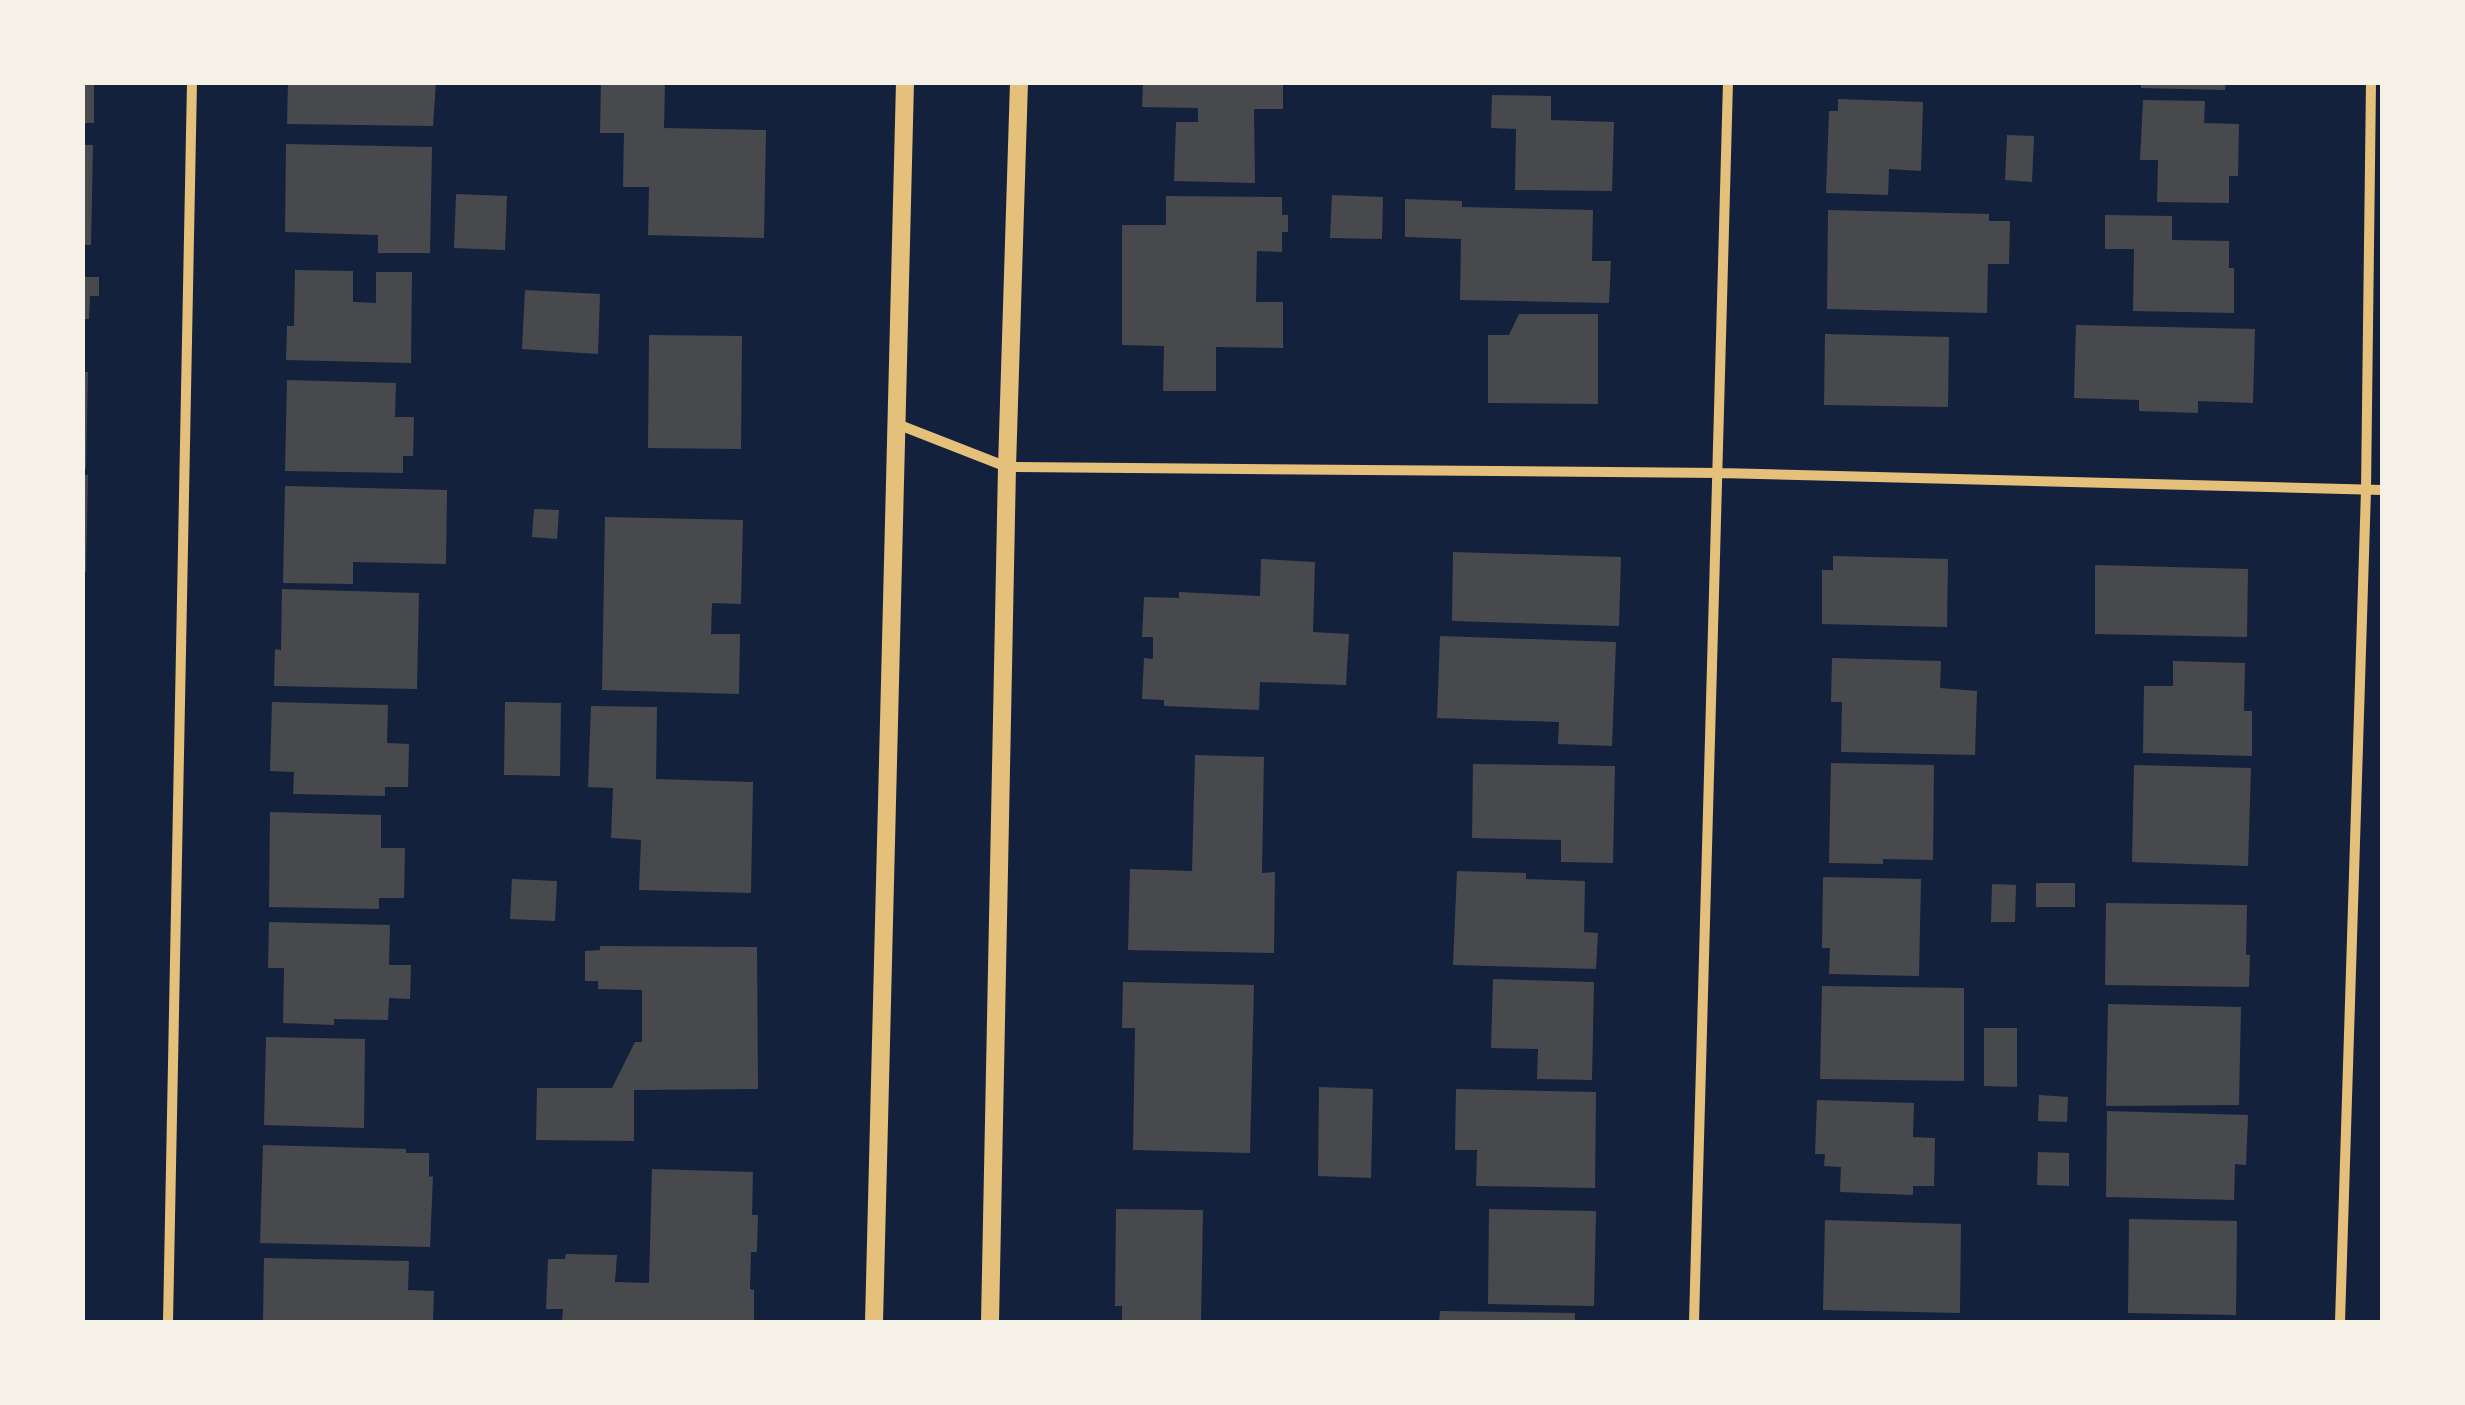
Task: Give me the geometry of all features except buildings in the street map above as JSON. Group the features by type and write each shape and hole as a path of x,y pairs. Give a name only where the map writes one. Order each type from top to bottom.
{"street":[{"path":"168,1322 192,82"},
{"path":"874,1322 905,82"},
{"path":"990,1322 1007,466 1019,82"},
{"path":"1694,1322 1728,82"},
{"path":"2340,1322 2366,490 2371,82"},
{"path":"897,424 1007,466 1720,473 2382,490"}]}
